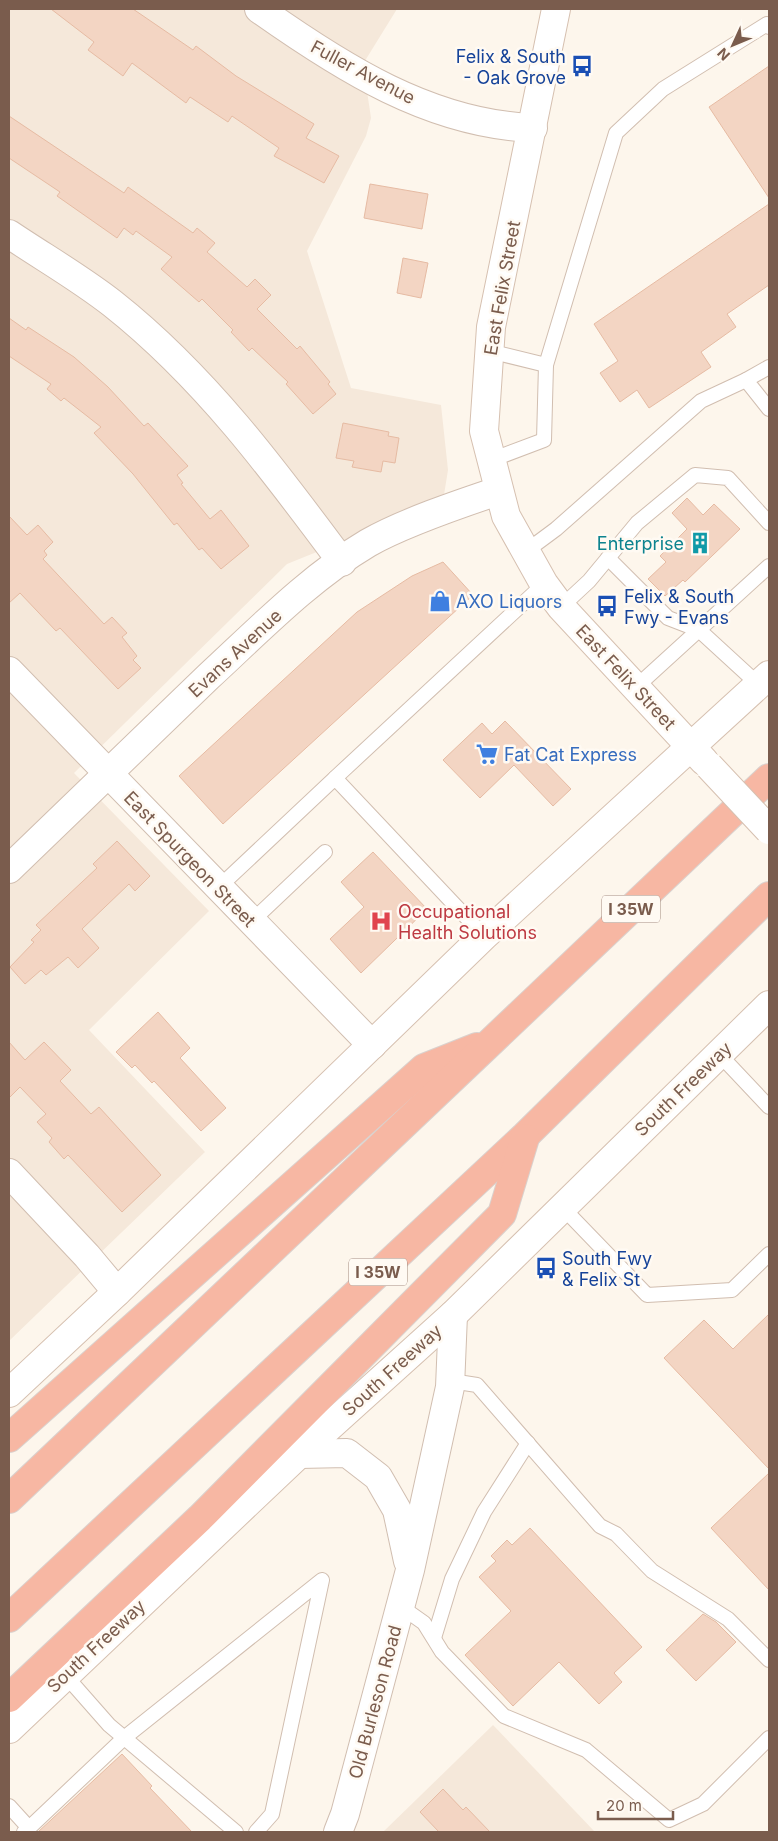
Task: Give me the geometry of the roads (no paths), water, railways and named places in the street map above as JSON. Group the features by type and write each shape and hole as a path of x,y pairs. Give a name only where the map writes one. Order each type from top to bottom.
{"highway":[{"name":"I 35W","path":"9,1499 769,778"},
{"name":"I 35W","path":"9,1618 525,1136 769,896"},
{"path":"9,1438 424,1068 492,1040"},
{"path":"9,1698 200,1518 502,1214 525,1136"}],"street":[{"name":"Fuller Avenue","path":"259,9 354,72 406,98 456,116 516,127 533,128"},
{"name":"East Felix Street","path":"556,9 491,327 484,431 498,491 506,516 525,552 561,608 769,830"},
{"path":"9,234 112,304 176,361 234,421 279,476 342,562"},
{"name":"Evans Avenue","path":"9,869 238,650 300,594 368,543 389,532 498,491"},
{"name":"East Spurgeon Street","path":"9,671 372,1046"},
{"path":"9,1393 117,1292 484,936 700,757 764,680"},
{"name":"South Freeway","path":"9,1729 299,1454 453,1315 769,1006"},
{"path":"9,1173 87,1256 117,1292"},
{"name":"Old Burleson Road","path":"348,1826 410,1570 451,1381 453,1315"},
{"name":"Old Burleson Road","path":"299,1454 347,1453 378,1477 397,1510 410,1570"}],"lane":[{"path":"491,460 544,440 546,365 616,133 663,88 767,24 769,26"},
{"path":"490,351 546,365"},
{"path":"525,552 556,529 701,401 769,367"},
{"path":"746,380 769,409"},
{"path":"561,608 589,581 637,523 695,475 728,478 769,524"},
{"path":"608,558 668,618 699,630 764,680"},
{"path":"635,688 769,566"},
{"path":"218,888 544,584"},
{"path":"335,778 484,936"},
{"path":"251,922 325,852"},
{"path":"719,1054 769,1107"},
{"path":"562,1208 647,1295 732,1290 769,1254"},
{"path":"451,1381 477,1385 600,1526 616,1534 652,1571 728,1619 769,1660"},
{"path":"434,1638 452,1580 484,1512 528,1443"},
{"path":"9,1806 26,1830 124,1738 322,1580 272,1814 256,1832"},
{"path":"400,1606 424,1622 442,1652 504,1716 586,1750 669,1820 703,1804 769,1738"},
{"path":"65,1675 109,1725 236,1832"}],"place":[{"name":"Felix & South - Oak Grove","path":"582,66"},
{"name":"Enterprise","path":"700,543"},
{"name":"AXO Liquors","path":"440,601"},
{"name":"Felix & South Fwy - Evans","path":"607,606"},
{"name":"Fat Cat Express","path":"487,754"},
{"name":"Occupational Health Solutions","path":"381,921"},
{"name":"South Fwy & Felix St","path":"546,1268"}]}
